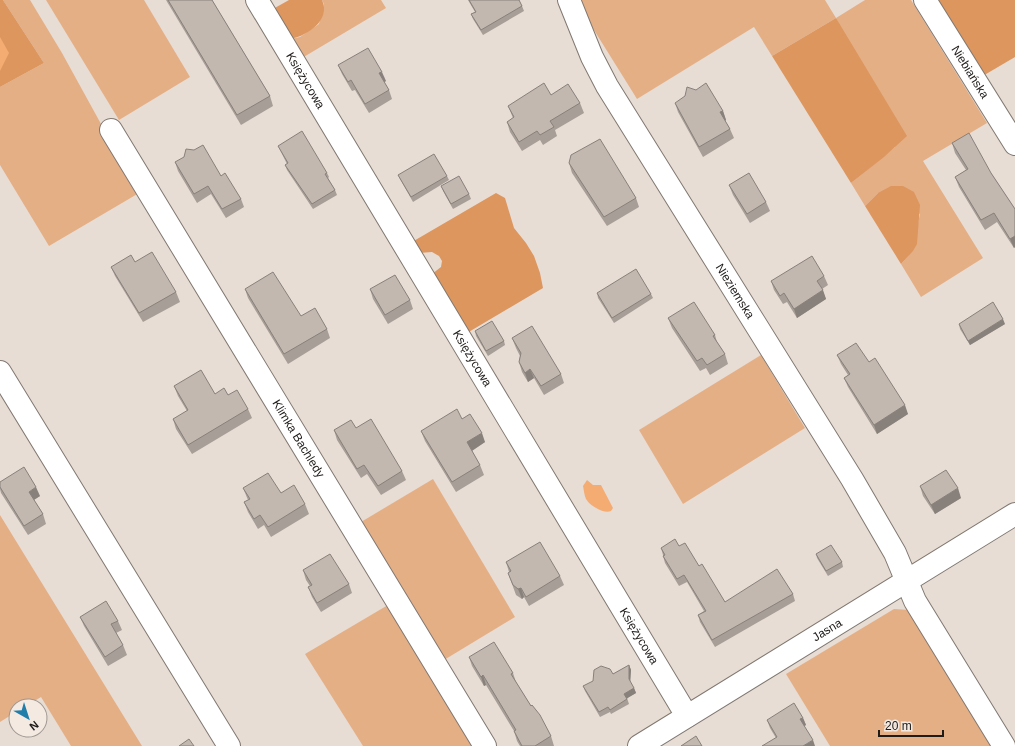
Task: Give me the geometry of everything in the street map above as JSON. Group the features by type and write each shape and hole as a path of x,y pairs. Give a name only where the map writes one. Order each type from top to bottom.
{"street":[{"name":"Księżycowa","path":"257,0 687,716"},
{"name":"Nieziemska","path":"569,0 592,57 607,86 852,479 895,553 915,601 1004,746"},
{"name":"Niebiańska","path":"926,0 1015,144"},
{"name":"Klimka Bachledy","path":"111,130 485,746"},
{"path":"0,372 229,746"},
{"name":"Jasna","path":"638,746 1015,514"}],"shaded area":[{"path":"0,0 3,0 44,63 0,87"},
{"path":"3,0 30,0 62,53 139,193 49,246 0,165 0,87 44,63"},
{"path":"46,0 144,0 190,77 119,120"},
{"path":"289,0 322,0 324,7 321,20 316,26 304,34 291,39 273,9"},
{"path":"322,0 381,0 386,8 302,58 291,39 300,37 319,24 324,4"},
{"path":"581,0 825,0 836,18 772,56 754,27 637,99 589,22"},
{"path":"865,0 911,0 987,123 923,161 983,258 921,297 901,264 912,251 914,246 920,214 878,193 865,206 851,183 895,147 836,18"},
{"path":"934,0 1015,0 1015,57 981,77"},
{"path":"836,18 907,136 884,157 851,183 772,56"},
{"path":"0,37 9,53 0,71"},
{"path":"891,186 903,186 914,192 920,205 917,244 913,251 901,264 865,206 878,193"},
{"path":"496,193 505,198 514,228 534,256 543,288 467,333 432,274 441,267 442,261 439,256 432,252 419,253 412,242"},
{"path":"761,355 805,428 683,504 639,430"},
{"path":"433,479 515,617 444,660 361,522"},
{"path":"587,480 593,485 601,485 613,508 611,511 608,512 601,510 588,502 583,486"},
{"path":"0,515 142,746 71,746 48,708 48,698 8,698 8,717 0,722"},
{"path":"388,605 473,746 363,746 305,654"},
{"path":"894,609 910,610 993,746 830,746 786,674"}],"building":[{"path":"168,0 212,0 270,96 237,115"},
{"path":"469,0 519,0 522,6 481,30 471,14 476,12"},
{"path":"368,48 382,72 379,73 389,90 365,104 351,80 348,82 338,65"},
{"path":"544,83 551,95 568,84 580,103 550,121 554,127 540,135 537,131 519,142 507,122 514,117 508,106"},
{"path":"706,83 723,111 720,112 730,129 699,147 675,103 685,96 687,87 696,90"},
{"path":"302,131 327,173 325,174 335,190 312,204 285,165 288,163 278,146"},
{"path":"969,133 991,173 1015,209 1015,236 1010,239 994,213 981,220 955,177 968,169 952,143"},
{"path":"600,139 636,198 604,217 569,163 571,155"},
{"path":"203,145 221,176 225,173 241,199 222,209 208,186 194,194 175,162 184,157 186,149 194,150"},
{"path":"434,154 447,176 411,197 398,175"},
{"path":"749,173 766,202 747,214 729,185"},
{"path":"459,176 469,194 451,204 441,186"},
{"path":"152,252 176,292 139,313 111,267 131,255 135,262"},
{"path":"812,256 824,276 817,281 823,290 794,309 784,293 780,296 771,281"},
{"path":"636,269 651,294 612,318 597,293"},
{"path":"273,272 301,316 315,308 327,329 284,354 245,289"},
{"path":"395,275 410,300 385,315 370,289"},
{"path":"694,302 725,354 707,365 702,358 697,361 668,318"},
{"path":"993,302 1003,319 968,341 959,324"},
{"path":"492,321 504,341 486,351 475,331"},
{"path":"532,326 561,374 541,386 530,369 525,373 519,362 521,353 512,338"},
{"path":"856,343 869,362 875,358 905,405 874,425 844,378 850,374 837,355"},
{"path":"201,370 215,394 224,388 228,395 237,390 248,409 188,445 173,419 188,410 174,386"},
{"path":"457,409 462,419 470,414 482,433 467,442 480,465 452,482 421,431"},
{"path":"371,419 402,471 378,486 364,465 357,469 334,430 351,420 356,428"},
{"path":"24,467 36,487 29,492 43,514 24,526 0,487 0,482"},
{"path":"946,470 958,488 931,505 920,486"},
{"path":"268,473 281,493 294,485 305,504 268,527 260,515 254,519 244,502 250,499 243,488"},
{"path":"675,539 679,546 685,543 699,566 702,564 725,602 777,569 793,594 712,640 698,615 706,611 684,575 677,579 663,556 665,555 661,548"},
{"path":"540,542 560,576 526,597 521,588 518,589 513,585 508,573 511,571 506,562"},
{"path":"831,545 842,562 826,571 816,554"},
{"path":"330,554 349,584 317,603 308,587 312,585 303,570"},
{"path":"106,601 118,621 111,624 123,645 105,657 80,617"},
{"path":"494,642 513,673 511,674 531,706 532,705 540,715 551,736 535,746 522,746 514,731 516,730 483,675 481,677 469,657"},
{"path":"629,665 629,679 634,688 624,694 627,699 610,710 608,707 599,712 583,686 593,681 594,670 601,666 610,669 613,674"},
{"path":"794,703 803,718 800,719 813,740 803,746 762,746 777,737 767,720"},
{"path":"696,736 702,746 681,746"},
{"path":"189,739 194,746 179,746"}]}
